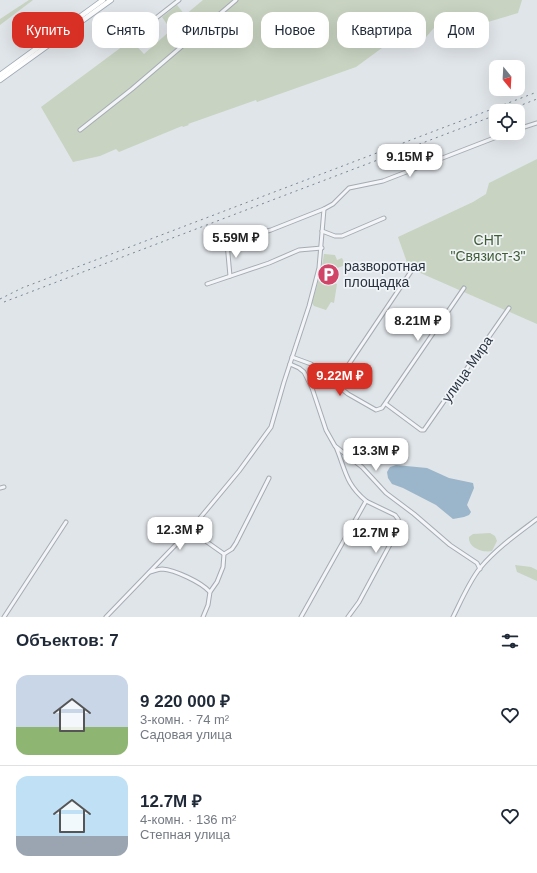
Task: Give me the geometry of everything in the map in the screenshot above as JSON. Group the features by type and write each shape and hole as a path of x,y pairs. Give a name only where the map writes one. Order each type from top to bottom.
{"main road":[{"path":"0,75 103,0"},
{"path":"0,80 111,0"}],"street":[{"path":"159,16 179,0"},
{"path":"80,130 132,89 236,0"},
{"path":"525,127 537,123"},
{"path":"230,276 227,243 271,230 324,209 333,204 349,188 382,181 489,140"},
{"path":"106,617 190,530 239,472 271,427 309,306 319,268 322,248 324,209"},
{"path":"322,231 335,236 342,236 384,218"},
{"path":"208,284 269,263 299,250 322,248"},
{"path":"333,381 339,378 345,370 414,267"},
{"path":"292,357 311,364 348,394 376,410 382,408 464,288"},
{"name":"улица Мира","path":"386,404 416,426 424,430 509,308"},
{"path":"290,364 304,372 312,388 326,430 335,446 349,483 353,489 366,501 395,515 400,526 359,602 348,617"},
{"path":"335,446 362,468 386,493 414,514 450,545 477,563 480,568"},
{"path":"203,617 208,605 210,592 220,575 224,554 232,549 236,543 269,478"},
{"path":"301,617 366,501"},
{"path":"453,617 468,587 480,568 504,544 537,519"},
{"path":"4,617 66,522"},
{"path":"190,530 224,554"},
{"path":"148,572 160,569 172,572 205,586 210,592"}],"green space":[{"path":"29,0 33,0 17,12 12,12 12,16 0,25 0,19"},
{"path":"203,0 522,0 518,13 489,22 489,12 434,12 434,28 426,37 426,12 337,12 337,48 382,48 356,67 257,102 256,100 188,124 189,125 182,126 119,152 116,149 100,156 73,162 41,107 120,48 138,48 144,54 151,48 159,48 159,41 167,34 167,48 253,48 253,12 189,12"},
{"path":"177,5 183,12 168,12"},
{"path":"167,13 167,24 162,17"},
{"name":"СНТ \"Связист-3\"","path":"537,159 537,324 409,268 398,237 473,202 486,194 489,183"},
{"path":"324,254 335,255 337,260 342,258 345,265 335,269 322,266"},
{"path":"319,279 337,284 334,303 331,302 326,310 314,306 312,303"},
{"path":"490,533 495,536 497,541 492,551 477,549 473,547 469,541 469,537 473,534"},
{"path":"515,565 531,567 537,570 537,581 517,572"}],"water":[{"path":"396,465 427,468 449,478 473,483 474,488 467,505 471,512 469,515 464,517 453,519 436,505 392,484 388,478 387,472 390,467"}],"railway":[{"path":"0,299 22,288 537,92"},
{"path":"524,104 537,99"},
{"path":"4,302 489,118"}],"place":[{"name":"разворотная площадка","path":"329,274"}]}
